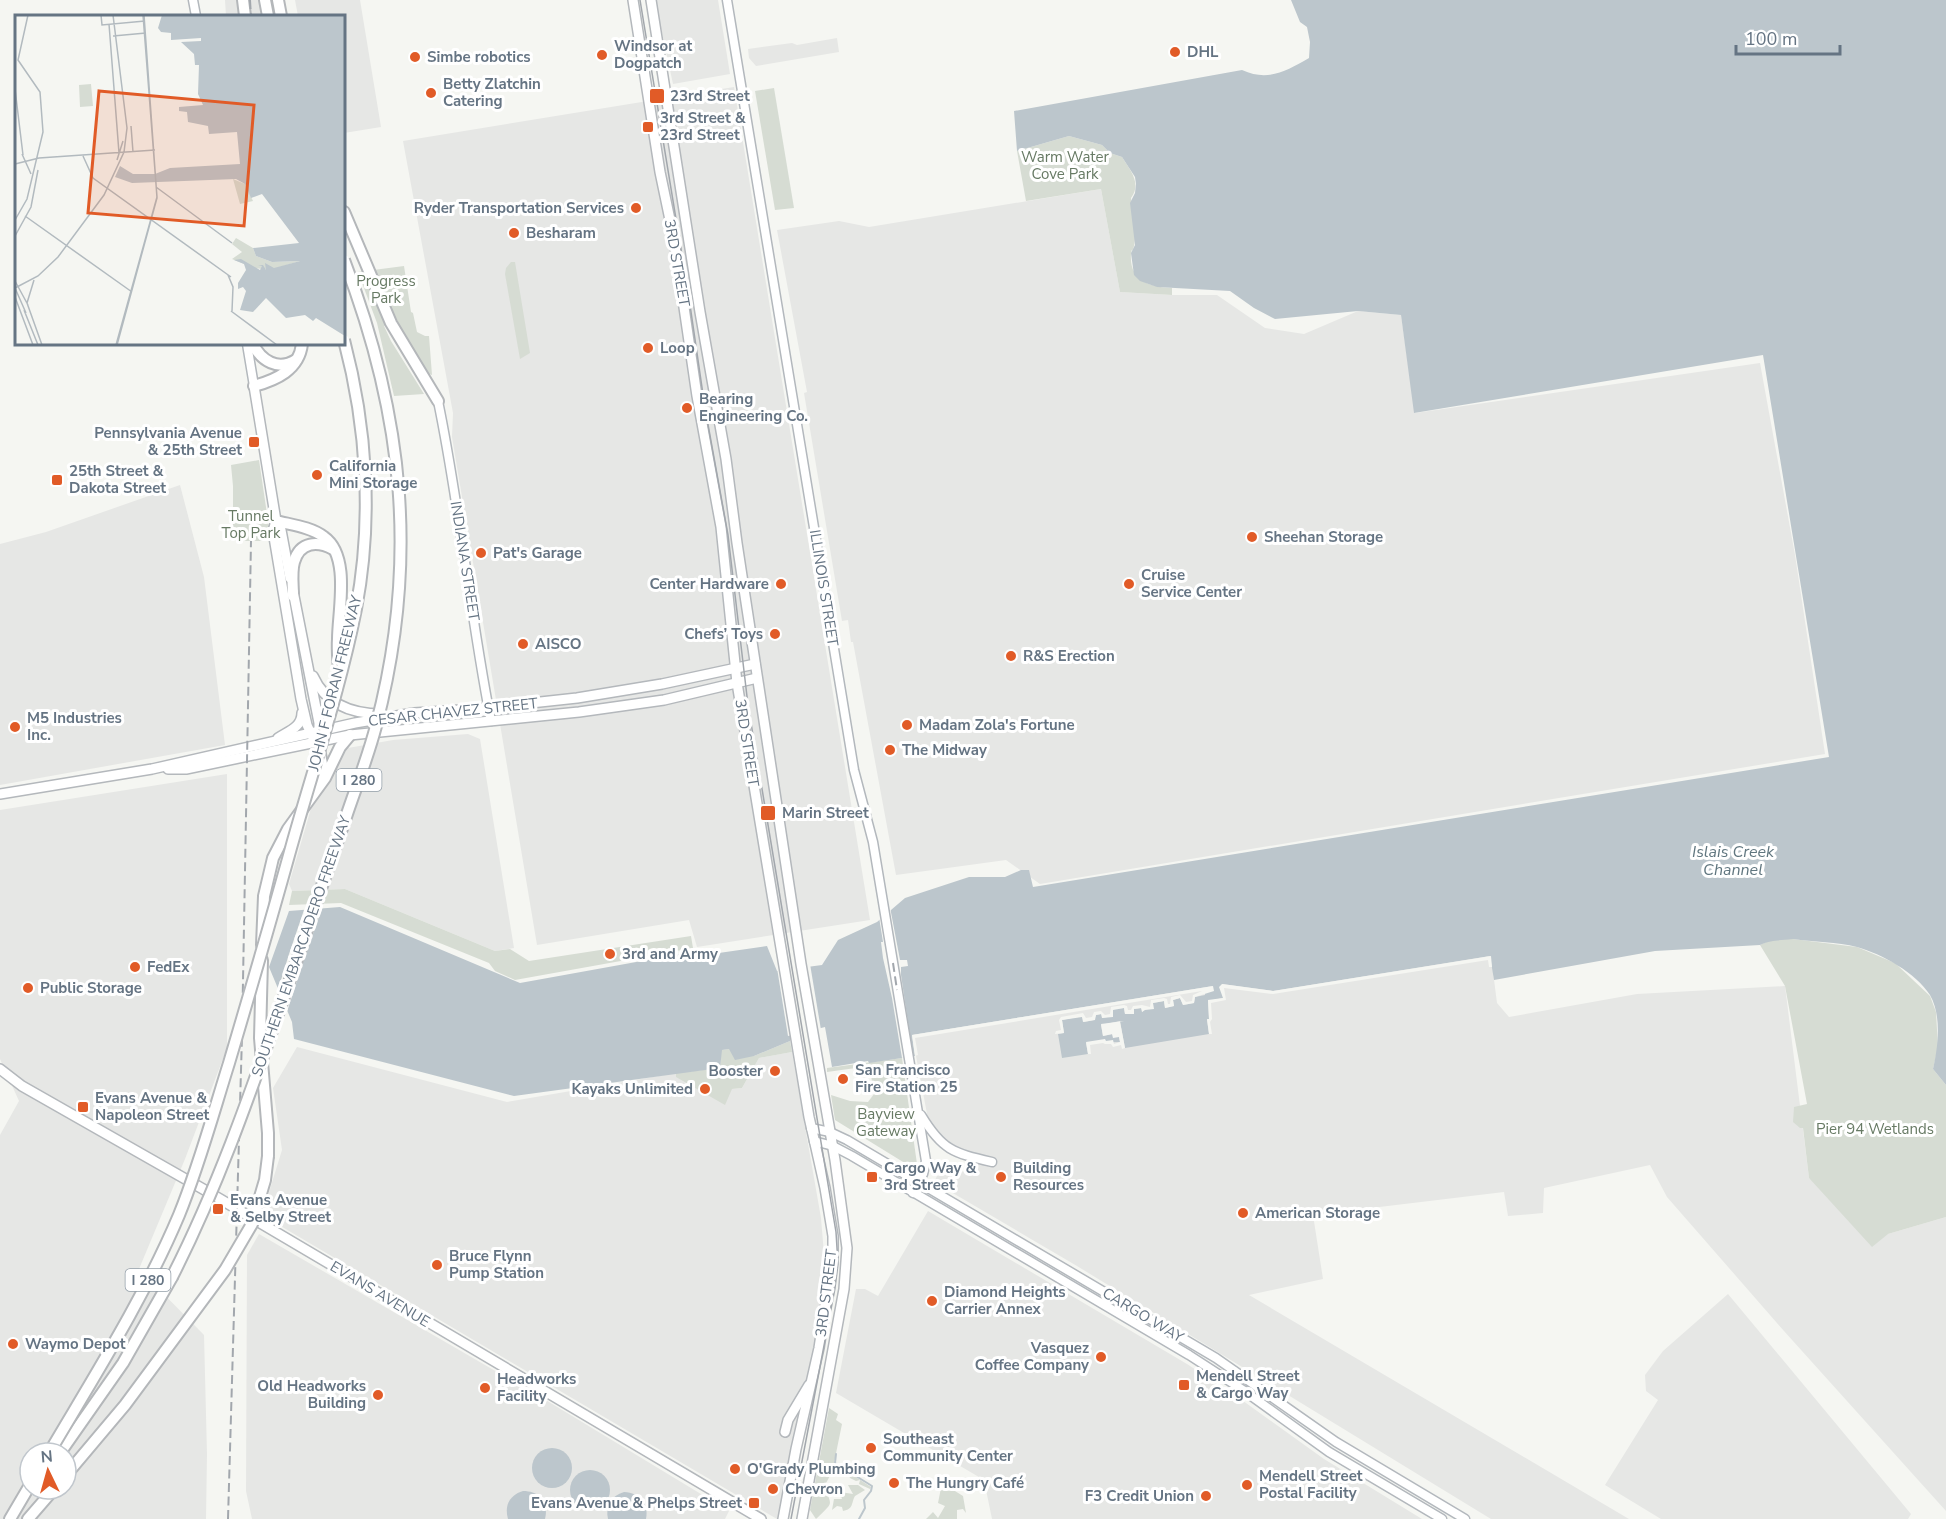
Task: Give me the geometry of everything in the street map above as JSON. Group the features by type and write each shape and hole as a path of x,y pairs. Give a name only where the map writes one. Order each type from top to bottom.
{"highway":[{"path":"243,0 245,15"},
{"path":"265,0 268,15"},
{"path":"278,0 281,15"},
{"path":"345,214 383,307 438,401"},
{"name":"SOUTHERN EMBARCADERO FREEWAY","path":"69,1441 103,1394 141,1333 177,1268 211,1195 244,1111 376,726 397,609 401,548 399,488 392,429 380,372 364,315 345,263"},
{"path":"254,345 268,362 289,364 296,359"},
{"path":"254,386 275,380 283,375 299,355 302,345"},
{"name":"JOHN F FORAN FREEWAY","path":"292,846 351,635 359,586 365,486 359,410 345,345"},
{"path":"276,521 316,532 327,538 334,551 342,585 338,638 339,678"},
{"path":"293,596 294,563 303,548 316,543 323,544 334,551"},
{"path":"78,1461 125,1405 225,1270 241,1244 259,1203 268,1156 268,1122 260,1038 264,896 268,872 280,843 325,778 339,747 350,735"},
{"path":"318,742 322,764 318,787"},
{"name":"SOUTHERN EMBARCADERO FREEWAY","path":"56,1441 138,1299 179,1214 209,1130 292,846"},
{"path":"12,1519 22,1501"},
{"path":"12,1519 25,1501"},
{"path":"28,1519 44,1501"}],"main road":[{"path":"193,0 196,15"},
{"name":"3RD STREET","path":"633,0 660,172 681,286 698,403 721,527 737,683 811,1128 832,1226 833,1255 813,1378 796,1449 783,1519"},
{"name":"3RD STREET","path":"651,0 700,312 726,459 801,964 846,1235 847,1265 802,1519"},
{"name":"ILLINOIS STREET","path":"728,0 854,770 873,842 909,1057 926,1161 921,1178"},
{"path":"247,345 276,521 281,530 320,730 318,742"},
{"name":"INDIANA STREET","path":"438,401 450,462 491,721"},
{"path":"276,521 273,531 301,699 310,733 318,742"},
{"path":"306,660 315,682 323,693 335,704 348,711 364,714 414,713"},
{"name":"CESAR CHAVEZ STREET","path":"0,794 152,770 320,730 414,713 488,708 577,698 662,684 755,664"},
{"name":"CESAR CHAVEZ STREET","path":"152,770 186,768 350,735 579,712 664,700 757,678"},
{"path":"270,743 301,722 301,699"},
{"name":"EVANS AVENUE","path":"0,1069 22,1086 202,1189 761,1519"},
{"path":"917,1110 938,1140 945,1146 960,1154 992,1162"},
{"name":"CARGO WAY","path":"811,1128 830,1132 921,1178 1209,1353 1351,1451 1465,1519"},
{"name":"CARGO WAY","path":"814,1141 833,1146 1189,1355 1243,1390 1337,1457 1442,1519"},
{"path":"913,1193 921,1178"},
{"path":"785,1432 788,1420 813,1378"}],"shaded area":[{"path":"225,0 269,0 272,15 226,15"},
{"path":"295,0 360,0 381,127 345,133 345,15 298,15"},
{"path":"655,0 718,0 730,74 673,84"},
{"path":"837,38 839,52 756,66 749,58 748,49 792,43 797,45"},
{"path":"734,87 870,920 697,947 689,920 537,945 452,437 453,413 403,141"},
{"path":"1101,189 1120,292 1217,295 1265,328 1304,334 1358,311 1401,315 1415,413 1760,363 1795,555 1825,754 1040,884 1006,860 896,875 853,642 851,642 848,620 842,621 804,393 807,392 777,230 839,221 869,227"},
{"path":"180,485 204,577 225,745 0,785 0,544 46,532"},
{"path":"468,734 480,739 514,948 495,951 345,889 292,891 289,884 312,805 330,781 341,753 348,748 393,740"},
{"path":"227,774 227,1048 185,1159 139,1269 204,1335 206,1519 0,1519 0,1135 19,1101 0,1059 0,810"},
{"path":"1491,956 1497,1003 1509,1017 1637,994 1785,986 1809,1178 1888,1234 1946,1217 1946,1511 1667,1197 1650,1165 1544,1188 1543,1213 1508,1216 1504,1192 1313,1215 1323,1279 1249,1295 1629,1519 1491,1519 1077,1266 934,1182 937,1176 971,1170 968,1153 942,1138 928,1119 912,1035 1222,984"},
{"path":"297,1047 507,1102 676,1073 677,1077 732,1089 742,1088 759,1058 792,1052 821,1218 825,1266 817,1333 782,1519 777,1519 262,1215 282,1150 273,1088"},
{"path":"928,1211 1187,1364 1324,1459 1422,1519 992,1519 984,1480 836,1393 856,1289 865,1289 878,1296"},
{"path":"259,1234 549,1402 729,1511 725,1519 252,1519 246,1491 247,1255"},
{"path":"1728,1294 1911,1514 1908,1519 1661,1519 1605,1485 1658,1400 1646,1391 1645,1375 1663,1351"}],"green space":[{"path":"774,88 794,208 775,210 755,91"},
{"name":"Warm Water Cove Park","path":"1069,136 1102,145 1110,153 1122,157 1135,182 1131,198 1135,235 1131,254 1133,271 1142,281 1172,288 1172,295 1120,292 1101,189 1026,201 1017,151"},
{"path":"511,262 515,262 530,353 520,359 505,274"},
{"name":"Progress Park","path":"404,266 411,312 417,332 429,336 432,375 426,373 393,319 384,326 424,394 394,396 377,323 358,272"},
{"name":"Tunnel Top Park","path":"259,460 271,541 233,541 231,465"},
{"path":"345,889 495,951 510,949 529,961 691,936 693,948 515,980 495,971 489,963 341,903 289,905 292,891"},
{"name":"Pier 94 Wetlands","path":"1772,939 1793,939 1857,947 1895,963 1930,996 1936,1012 1938,1047 1933,1069 1946,1085 1946,1217 1888,1234 1872,1247 1809,1178 1803,1128 1793,1122 1794,1107 1807,1104 1785,986 1760,945"},
{"path":"790,1041 792,1052 759,1058 742,1088 732,1089 725,1105 676,1077 676,1073 720,1068 721,1050 729,1049 754,1056"},
{"name":"Bayview Gateway","path":"902,1058 917,1164 908,1165 835,1120 831,1095 850,1101 868,1102 874,1094 870,1069 863,1067 827,1072 827,1068"},
{"path":"829,1408 838,1414 836,1420 842,1424 834,1463 871,1487 870,1489 859,1484 860,1480 850,1478 847,1472 835,1477 839,1470 837,1469 826,1483 829,1505 816,1519 810,1510"},
{"path":"942,1483 963,1496 966,1513 963,1509 957,1510 957,1519 926,1519 933,1512 938,1518 945,1506 938,1503"},
{"path":"848,1485 858,1485 865,1490 855,1496 849,1509 843,1511 842,1507 837,1506 832,1510 834,1499 842,1499 840,1492 853,1494"}],"water":[{"name":"Islais Creek Channel","path":"1291,0 1946,0 1946,1085 1933,1069 1938,1032 1934,1003 1916,979 1898,965 1867,950 1841,944 1793,939 1760,945 1655,951 1494,980 1490,956 1273,991 1222,984 1223,998 1208,1001 1209,1034 1125,1048 1120,1021 1101,1025 1103,1036 1113,1034 1119,1037 1120,1042 1086,1043 1088,1054 1062,1058 1058,1034 1064,1033 1062,1020 1082,1016 1084,1022 1094,1020 1096,1015 1102,1014 1102,1018 1113,1016 1112,1009 1124,1008 1125,1014 1134,1014 1134,1009 1142,1008 1142,1012 1145,1009 1153,1009 1153,1003 1164,1001 1165,1008 1174,1006 1173,1000 1180,998 1183,1005 1194,1003 1195,997 1205,995 1213,986 912,1035 915,1056 832,1067 825,1027 790,1036 790,1041 754,1056 735,1060 729,1049 722,1050 720,1068 514,1096 294,1039 292,1022 269,967 289,911 340,907 520,983 697,951 698,956 767,946 777,971 822,965 838,940 877,922 905,898 969,877 1005,877 1021,870 1029,870 1033,887 1829,757 1763,355 1414,413 1401,315 1358,311 1275,319 1230,291 1157,287 1140,281 1134,275 1131,253 1135,245 1130,203 1135,193 1135,177 1122,157 1110,153 1102,145 1069,136 1017,151 1014,111 1242,70 1269,75 1285,71 1301,63 1309,58 1310,42 1307,27 1300,22"},
{"path":"552,1448 560,1449 566,1454 571,1460 571,1476 566,1482 560,1487 552,1488 544,1487 538,1482 533,1476 532,1468 533,1460 538,1454 544,1449"},
{"path":"590,1470 598,1471 604,1476 609,1482 609,1498 604,1504 598,1509 590,1510 582,1509 576,1504 571,1498 570,1490 571,1482 576,1476 582,1471"},
{"path":"523,1491 534,1493 542,1499 546,1508 545,1519 508,1519 509,1501"},
{"path":"624,1492 635,1494 642,1500 646,1508 646,1519 608,1519 607,1510 610,1502"}],"pier":[{"path":"323,906 286,1015 277,993 289,954 305,907"},
{"path":"890,907 900,960 907,960 908,966 901,967 901,975 913,1056 902,1058 883,958 879,917"},
{"path":"1491,956 1492,967 1489,967 1488,960 1273,994 1224,988 1226,1000 1211,1003 1212,1034 1209,1034 1208,1000 1223,998 1219,987 1222,984 1273,991"},
{"path":"810,964 821,1030 788,1036 777,968"},
{"path":"1213,986 1214,991 1195,997 1194,1003 1183,1005 1180,998 1173,1000 1174,1006 1165,1008 1164,1001 1153,1003 1154,1009 1142,1012 1141,1008 1134,1009 1134,1014 1125,1014 1124,1008 1113,1010 1113,1017 1102,1018 1101,1014 1096,1015 1095,1020 1083,1022 1082,1017 1062,1020 1064,1033 1055,1034 1056,1031 1061,1030 1059,1020 1061,1017 1083,1013 1086,1018 1092,1017 1094,1012 1101,1011 1105,1015 1110,1014 1111,1007 1124,1005 1128,1010 1131,1010 1133,1006 1150,1007 1151,1000 1164,998 1170,1004 1171,997 1180,995 1186,1002 1192,1001 1193,995 1202,991 915,1038 918,1055 915,1056 912,1035"},
{"path":"1124,1021 1120,1022 1125,1048 1122,1049 1121,1045 1113,1047 1111,1044 1103,1043 1090,1045 1091,1054 1088,1054 1086,1042 1105,1039 1106,1041 1113,1040 1114,1044 1120,1042 1119,1037 1113,1038 1112,1034 1103,1036 1101,1024"}],"waterway":[{"path":"836,1454 835,1463 872,1486 864,1500 865,1508 859,1519"}],"tram line":[{"path":"640,0 705,408 728,535 748,705 836,1232 838,1264 835,1288 791,1519"}],"railway":[{"path":"250,0 251,15"},
{"path":"228,1519 242,1036 251,541"},
{"path":"893,963 897,990"}],"place":[{"name":"DHL","path":"1175,52"},
{"name":"Windsor at Dogpatch","path":"602,55"},
{"name":"Simbe robotics","path":"415,57"},
{"name":"Betty Zlatchin Catering","path":"431,93"},
{"name":"23rd Street","path":"657,96"},
{"name":"3rd Street & 23rd Street","path":"648,127"},
{"name":"Ryder Transportation Services","path":"636,208"},
{"name":"Besharam","path":"514,233"},
{"name":"Loop","path":"648,348"},
{"name":"Bearing Engineering Co.","path":"687,408"},
{"name":"Pennsylvania Avenue & 25th Street","path":"254,442"},
{"name":"California Mini Storage","path":"317,475"},
{"name":"25th Street & Dakota Street","path":"57,480"},
{"name":"Sheehan Storage","path":"1252,537"},
{"name":"Pat's Garage","path":"481,553"},
{"name":"Center Hardware","path":"781,584"},
{"name":"Cruise Service Center","path":"1129,584"},
{"name":"Chefs’ Toys","path":"775,634"},
{"name":"AISCO","path":"523,644"},
{"name":"R&S Erection","path":"1011,656"},
{"name":"Madam Zola's Fortune","path":"907,725"},
{"name":"M5 Industries Inc.","path":"15,727"},
{"name":"The Midway","path":"890,750"},
{"name":"Marin Street","path":"768,813"},
{"name":"3rd and Army","path":"610,954"},
{"name":"FedEx","path":"135,967"},
{"name":"Public Storage","path":"28,988"},
{"name":"Booster","path":"775,1071"},
{"name":"San Francisco Fire Station 25","path":"843,1079"},
{"name":"Kayaks Unlimited","path":"705,1089"},
{"name":"Evans Avenue & Napoleon Street","path":"83,1107"},
{"name":"Cargo Way & 3rd Street","path":"872,1177"},
{"name":"Building Resources","path":"1001,1177"},
{"name":"Evans Avenue & Selby Street","path":"218,1209"},
{"name":"American Storage","path":"1243,1213"},
{"name":"Bruce Flynn Pump Station","path":"437,1265"},
{"name":"Diamond Heights Carrier Annex","path":"932,1301"},
{"name":"Waymo Depot","path":"13,1344"},
{"name":"Vasquez Coffee Company","path":"1101,1357"},
{"name":"Mendell Street & Cargo Way","path":"1184,1385"},
{"name":"Headworks Facility","path":"485,1388"},
{"name":"Old Headworks Building","path":"378,1395"},
{"name":"Southeast Community Center","path":"871,1448"},
{"name":"O'Grady Plumbing","path":"735,1469"},
{"name":"The Hungry Café","path":"894,1483"},
{"name":"Mendell Street Postal Facility","path":"1247,1485"},
{"name":"Chevron","path":"773,1489"},
{"name":"F3 Credit Union","path":"1206,1496"},
{"name":"Evans Avenue & Phelps Street","path":"754,1503"}]}
